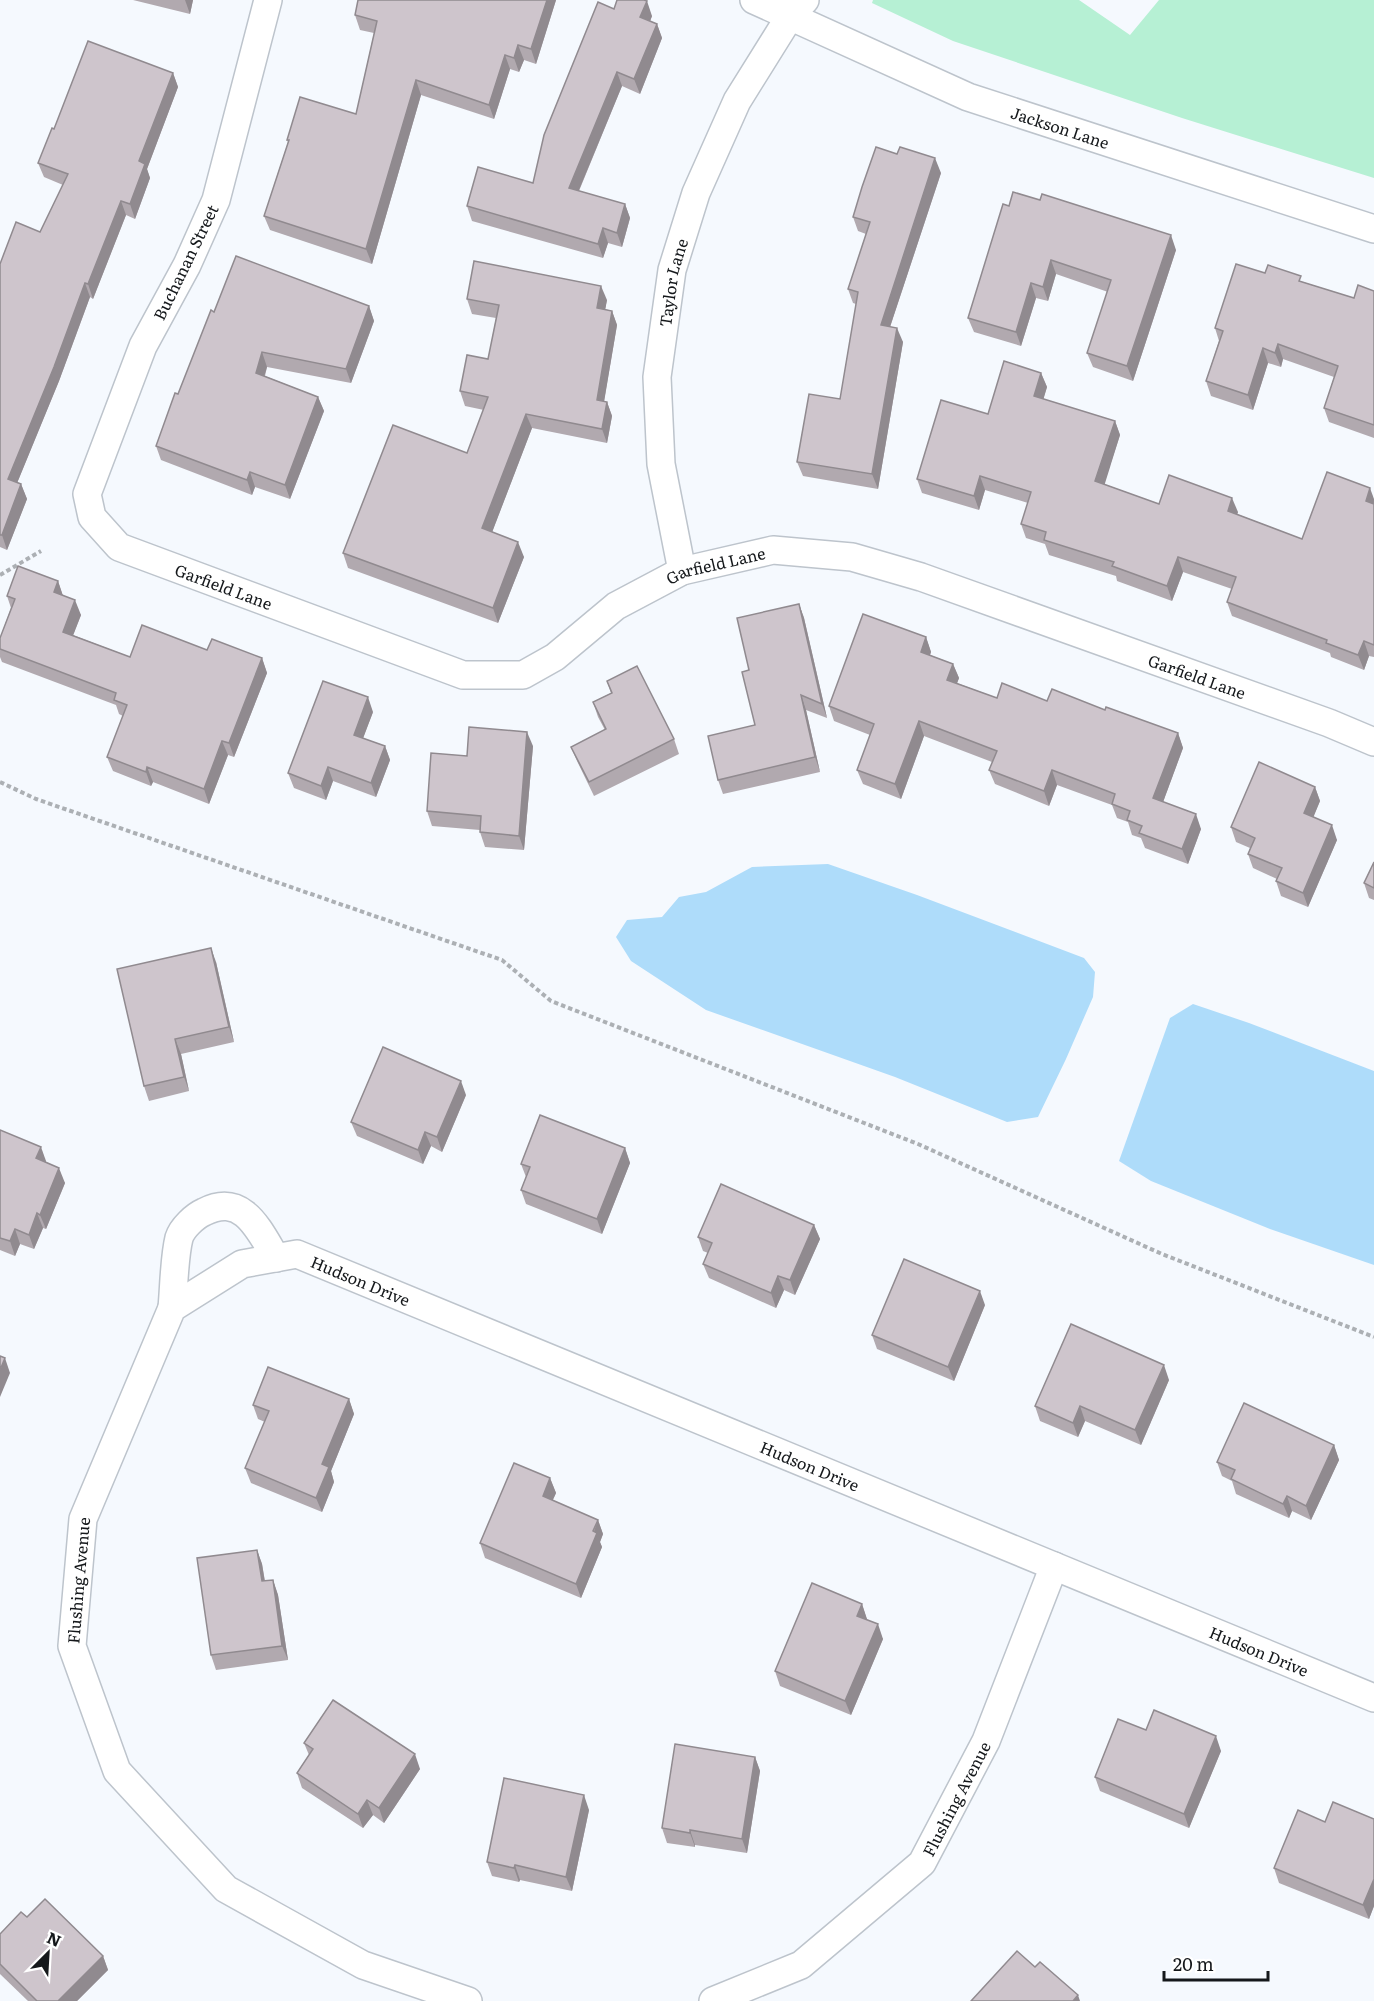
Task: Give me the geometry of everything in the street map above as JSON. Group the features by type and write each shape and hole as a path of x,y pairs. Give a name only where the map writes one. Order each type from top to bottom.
{"street":[{"name":"Buchanan Street","path":"92,517 87,494 143,346 187,265 216,200 268,0"},
{"name":"Jackson Lane","path":"754,0 797,8 968,97 1374,229"},
{"name":"Taylor Lane","path":"682,572 661,464 657,376 672,270 696,193 737,101 797,8"},
{"name":"Garfield Lane","path":"92,517 119,547 464,675 523,675 555,657 616,606 682,572 773,550 852,557 932,581 1318,719 1374,742"},
{"name":"Flushing Avenue","path":"276,1258 248,1215 232,1206 211,1208 197,1216 179,1236 172,1308 83,1519 72,1646 117,1770 226,1889 363,1965 468,2001"},
{"name":"Hudson Drive","path":"172,1308 242,1264 297,1254 1374,1698"},
{"name":"Flushing Avenue","path":"712,2001 801,1965 922,1863 986,1741 1054,1566"}],"path":[{"path":"0,575 41,551"},
{"path":"0,782 36,799 502,960 551,1001 918,1144 1162,1254 1374,1337"}],"green space":[{"path":"873,0 1079,0 1130,35 1159,0 1374,0 1374,178 1182,118 953,41 872,3"}],"water":[{"path":"828,864 1084,958 1095,972 1093,997 1038,1117 1007,1122 895,1077 706,1010 631,961 616,937 627,920 662,917 679,897 706,892 752,867"},
{"path":"1193,1004 1374,1071 1374,1265 1270,1229 1151,1181 1119,1161 1170,1018"}],"building":[{"path":"358,0 547,0 531,49 518,45 514,58 505,55 489,105 416,80 366,249 264,216 289,140 287,140 300,97 356,114 377,21 355,15"},
{"path":"617,0 647,1 640,17 657,24 634,79 617,72 569,188 625,204 617,233 603,228 598,244 467,206 478,167 533,183 544,135 598,2 614,9"},
{"path":"88,41 173,73 139,161 145,164 130,204 121,201 88,284 85,283 54,367 8,479 21,484 2,535 0,535 0,264 16,222 40,232 68,174 38,163 52,128 54,129"},
{"path":"876,147 897,154 900,147 935,158 881,325 897,328 872,474 797,462 809,394 840,399 858,292 848,289 870,222 853,217"},
{"path":"1013,192 1040,200 1042,194 1171,235 1127,366 1087,353 1111,280 1051,260 1043,287 1031,283 1016,332 968,318 1003,204 1009,206"},
{"path":"236,256 369,306 346,369 262,352 256,373 318,397 285,485 250,472 247,480 156,446 175,393 178,394 211,310 214,312"},
{"path":"474,261 601,286 597,308 612,311 597,400 607,402 602,429 526,414 482,528 518,542 493,608 343,553 393,425 467,453 488,397 460,391 467,355 488,359 499,305 467,299"},
{"path":"1236,264 1265,273 1268,265 1301,276 1299,281 1354,298 1358,285 1374,291 1374,425 1324,408 1338,366 1278,344 1275,353 1263,348 1248,395 1206,381 1223,331 1215,328"},
{"path":"1004,361 1041,373 1034,396 1115,421 1095,481 1159,504 1169,475 1232,498 1228,511 1302,539 1327,472 1370,488 1366,501 1374,504 1374,645 1364,641 1358,655 1326,643 1327,640 1227,602 1236,577 1178,557 1167,586 1112,566 1114,562 1044,540 1046,532 1021,524 1031,492 980,476 974,496 917,479 941,400 988,414"},
{"path":"18,566 58,581 54,592 75,600 63,632 130,657 142,625 207,650 212,639 262,658 229,743 222,741 204,789 147,767 146,772 107,757 127,705 114,700 116,693 0,649 0,638 15,599 7,596"},
{"path":"799,604 822,704 801,695 815,757 718,780 708,736 755,725 742,672 749,670 737,618"},
{"path":"863,614 926,637 921,652 953,664 947,680 997,698 1002,683 1047,701 1052,689 1105,710 1106,707 1178,733 1153,798 1196,814 1182,849 1139,833 1142,826 1127,820 1130,811 1112,804 1115,794 1052,770 1044,791 989,770 997,751 919,721 895,784 857,770 874,724 829,706"},
{"path":"637,666 674,739 589,782 571,747 606,729 593,702 612,693 607,681"},
{"path":"323,681 368,697 354,735 385,746 371,783 328,767 321,786 288,773"},
{"path":"469,727 527,732 519,836 480,832 481,816 427,811 431,753 467,756"},
{"path":"1259,762 1315,787 1304,813 1332,825 1303,893 1276,881 1282,868 1248,854 1255,838 1231,827"},
{"path":"1374,862 1374,888 1364,883"},
{"path":"211,948 229,1027 175,1039 184,1077 144,1086 117,969"},
{"path":"383,1047 461,1081 437,1137 425,1132 418,1150 351,1122"},
{"path":"540,1115 625,1148 597,1219 521,1190 530,1167 521,1164"},
{"path":"0,1130 41,1147 36,1158 59,1168 40,1215 37,1213 29,1235 15,1229 10,1241 0,1238"},
{"path":"721,1184 814,1225 790,1280 778,1276 771,1293 703,1264 712,1243 698,1237"},
{"path":"904,1259 980,1291 948,1367 872,1335"},
{"path":"1071,1324 1164,1365 1135,1430 1080,1406 1073,1423 1035,1406"},
{"path":"0,1356 5,1358 0,1370"},
{"path":"268,1367 349,1399 322,1464 329,1467 316,1498 245,1468 269,1411 253,1405"},
{"path":"1244,1403 1334,1445 1306,1506 1287,1496 1283,1504 1231,1479 1235,1470 1217,1462"},
{"path":"514,1463 550,1478 543,1496 598,1520 593,1531 597,1533 576,1584 480,1543"},
{"path":"257,1550 262,1581 273,1580 282,1646 211,1655 197,1558"},
{"path":"812,1583 862,1604 857,1616 878,1624 845,1701 775,1671"},
{"path":"333,1700 415,1754 379,1808 367,1800 358,1814 297,1773 313,1749 304,1743"},
{"path":"1154,1710 1216,1736 1184,1814 1095,1777 1118,1719 1146,1730"},
{"path":"675,1744 755,1757 742,1839 690,1830 690,1833 662,1828"},
{"path":"504,1778 584,1795 566,1877 515,1865 514,1868 487,1862"},
{"path":"1333,1802 1374,1819 1374,1879 1363,1905 1274,1868 1298,1810 1325,1822"},
{"path":"45,1899 103,1956 58,2001 37,2001 0,1964 0,1934 21,1912 27,1917"},
{"path":"1017,1951 1035,1967 1040,1962 1078,1995 1073,2001 971,2001"}]}
